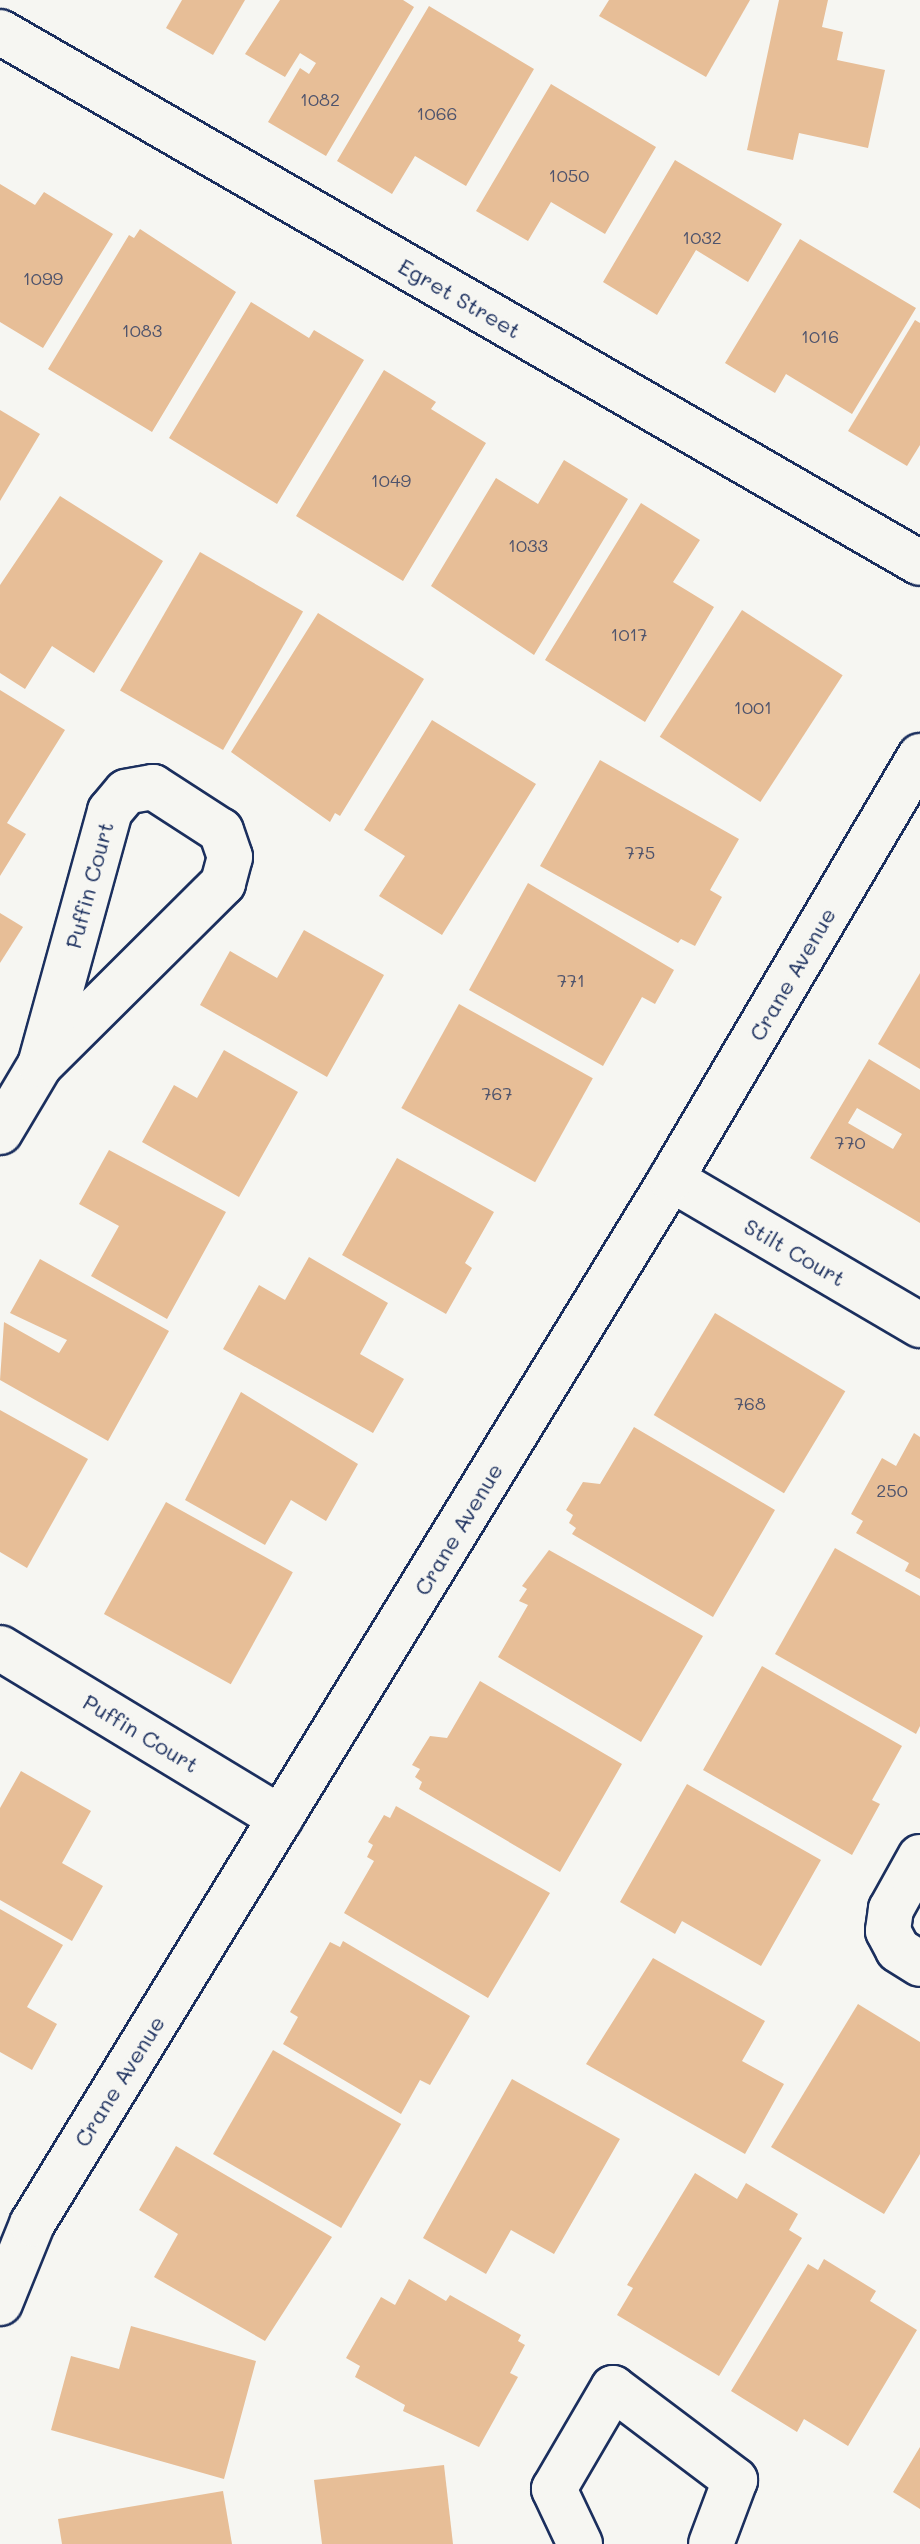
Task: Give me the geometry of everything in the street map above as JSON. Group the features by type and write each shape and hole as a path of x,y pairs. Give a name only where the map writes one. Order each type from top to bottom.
{"street":[{"name":"Egret Street","path":"0,32 920,563"},
{"name":"Crane Avenue","path":"0,2303 32,2224 671,1179 920,756"},
{"name":"Puffin Court","path":"0,1132 40,1065 223,883 230,857 221,831 153,787 126,792 110,811 40,1065"},
{"name":"Stilt Court","path":"671,1179 920,1325"},
{"name":"Puffin Court","path":"0,1648 281,1818"},
{"path":"920,1857 891,1909 888,1931 898,1950 920,1964"},
{"path":"580,2544 554,2489 613,2388 735,2480 711,2544"}],"building":[{"path":"182,0 245,0 213,55 166,28"},
{"path":"280,0 403,0 414,7 326,156 268,122 300,68 309,74 316,63 300,53 285,77 245,54"},
{"path":"609,0 750,0 706,77 599,16"},
{"path":"779,0 828,0 822,27 843,32 837,60 885,70 868,148 799,133 793,160 747,150"},
{"path":"429,6 534,69 466,186 415,156 392,194 337,161"},
{"path":"551,84 656,147 605,234 551,202 528,241 476,211"},
{"path":"675,160 782,224 748,282 696,250 657,315 603,282"},
{"path":"0,184 35,205 44,192 113,234 43,348 0,322"},
{"path":"140,229 236,292 152,432 48,369 129,235 134,238"},
{"path":"800,239 916,308 852,414 786,374 775,393 725,363"},
{"path":"251,302 309,338 314,330 364,360 277,504 169,438"},
{"path":"915,320 920,323 920,445 907,466 848,431"},
{"path":"384,370 436,402 431,409 486,443 403,581 296,516"},
{"path":"0,410 40,434 0,501"},
{"path":"564,460 628,499 534,655 431,586 496,478 538,504"},
{"path":"60,496 163,561 94,673 52,646 25,689 0,673 0,585"},
{"path":"641,503 700,540 673,582 714,607 645,722 545,660"},
{"path":"200,552 303,612 223,750 120,691"},
{"path":"742,610 843,675 760,802 660,737"},
{"path":"318,613 424,679 340,816 335,813 330,822 231,752"},
{"path":"0,690 65,730 7,823 26,834 0,876"},
{"path":"432,720 536,784 442,935 379,896 405,856 364,830"},
{"path":"600,760 739,839 710,890 722,897 695,946 681,939 678,943 540,866"},
{"path":"528,883 674,970 655,1004 642,997 603,1066 469,990"},
{"path":"0,913 23,927 0,963"},
{"path":"304,930 384,975 327,1077 200,1005 230,951 277,978"},
{"path":"920,973 920,1069 878,1044"},
{"path":"459,1004 593,1078 535,1182 401,1108"},
{"path":"224,1050 298,1092 239,1197 142,1142 174,1085 197,1098"},
{"path":"869,1059 920,1090 920,1223 810,1158","holes":["857,1108 902,1134 893,1149 848,1123"]},
{"path":"109,1150 226,1212 167,1319 91,1276 119,1226 79,1204"},
{"path":"397,1158 494,1212 465,1263 472,1268 446,1314 342,1255"},
{"path":"309,1257 388,1303 360,1354 404,1379 373,1433 223,1349 259,1285 285,1300"},
{"path":"40,1259 169,1331 108,1441 0,1380 4,1322 59,1353 67,1340 10,1313"},
{"path":"715,1313 845,1391 784,1493 654,1415"},
{"path":"241,1392 358,1464 326,1521 291,1500 265,1545 185,1500"},
{"path":"0,1410 88,1459 27,1568 0,1552"},
{"path":"634,1427 775,1510 713,1617 572,1534 576,1528 569,1523 573,1515 566,1510 583,1482 600,1484"},
{"path":"914,1433 920,1437 920,1579 905,1571 909,1563 856,1533 863,1521 851,1514 882,1458 896,1466"},
{"path":"166,1502 293,1572 231,1684 104,1614"},
{"path":"835,1548 920,1596 920,1726 916,1734 775,1654"},
{"path":"549,1550 703,1636 641,1742 498,1657 528,1605 519,1601 527,1589 522,1586"},
{"path":"762,1666 902,1746 872,1800 880,1804 852,1855 703,1770"},
{"path":"480,1681 622,1764 560,1872 419,1789 422,1782 415,1777 420,1769 412,1765 430,1736 447,1738"},
{"path":"21,1771 91,1811 62,1863 103,1886 72,1941 0,1900 0,1808"},
{"path":"687,1784 821,1860 761,1966 682,1921 675,1934 620,1902"},
{"path":"396,1806 550,1893 488,1998 344,1913 374,1861 367,1857 373,1845 368,1842 384,1815 390,1818"},
{"path":"0,1909 63,1945 27,2007 57,2024 32,2070 0,2052"},
{"path":"343,1941 470,2016 430,2085 420,2080 401,2114 283,2044 298,2017 290,2012 330,1942 340,1947"},
{"path":"653,1958 765,2021 742,2061 784,2084 745,2154 586,2064"},
{"path":"858,2004 920,2042 920,2154 884,2214 771,2147"},
{"path":"273,2050 401,2124 341,2228 213,2154"},
{"path":"512,2079 620,2139 554,2254 511,2230 486,2274 423,2238"},
{"path":"176,2146 332,2237 265,2341 154,2277 178,2234 139,2210"},
{"path":"695,2173 737,2199 746,2183 798,2214 789,2230 802,2238 719,2376 617,2315 633,2288 627,2285"},
{"path":"824,2259 876,2291 870,2301 917,2330 848,2446 804,2419 797,2432 731,2391 808,2264 818,2270"},
{"path":"409,2279 446,2301 450,2295 521,2335 518,2341 525,2345 510,2373 518,2377 479,2447 403,2411 405,2405 355,2377 360,2366 346,2358 381,2297 395,2305"},
{"path":"131,2326 256,2361 224,2479 51,2430 71,2356 119,2369"},
{"path":"920,2447 920,2509 893,2492"},
{"path":"444,2465 453,2544 322,2544 314,2480"},
{"path":"223,2491 232,2544 62,2544 58,2519"}]}
